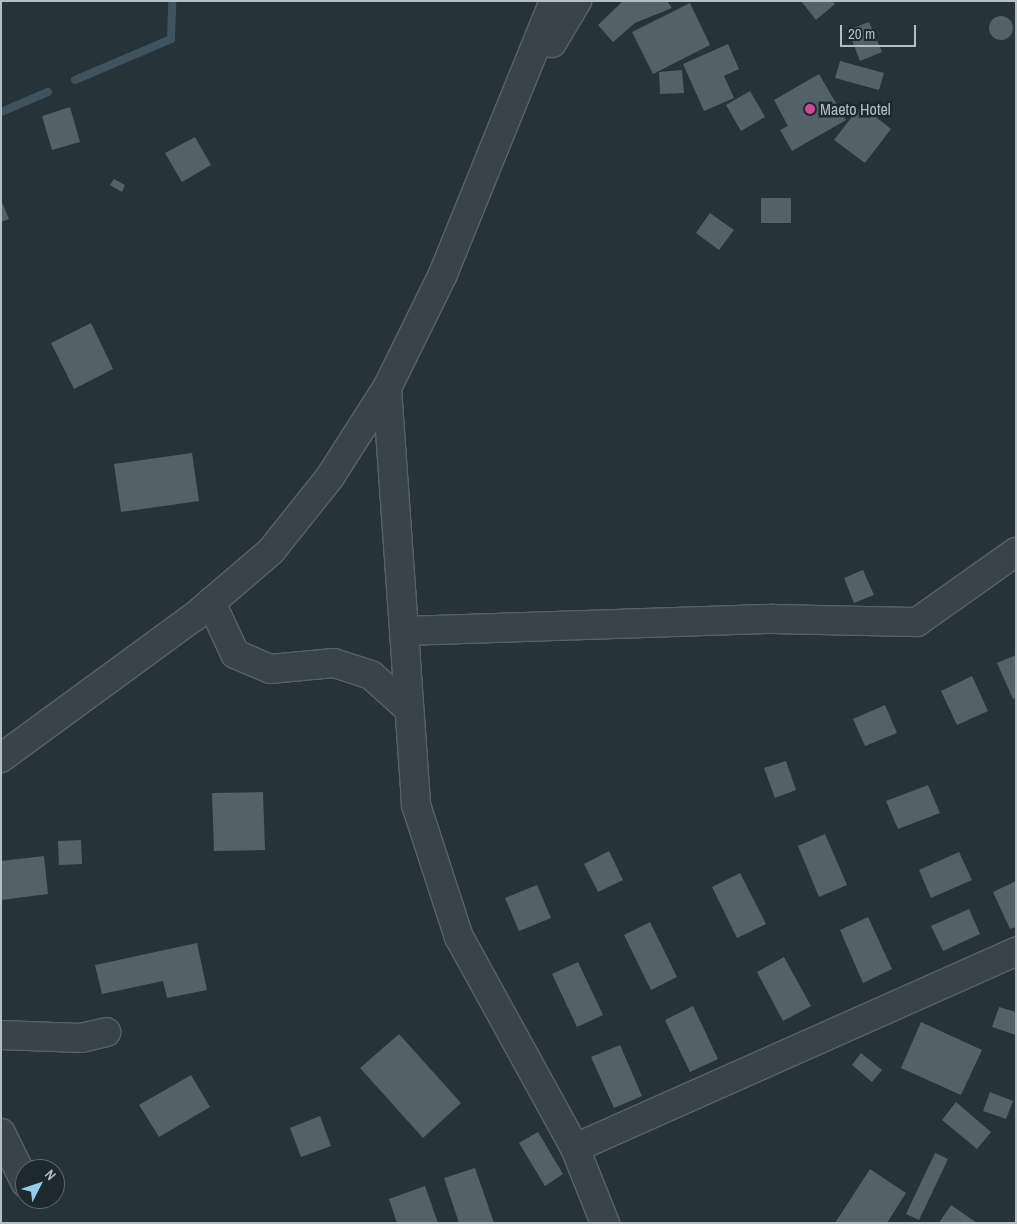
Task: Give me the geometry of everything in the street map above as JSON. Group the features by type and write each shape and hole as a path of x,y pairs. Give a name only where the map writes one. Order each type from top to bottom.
{"street":[{"path":"1,758 211,602 270,551 330,476 387,388 494,153 554,1"},
{"path":"494,153 577,1"},
{"path":"387,388 416,805 459,937 575,1148 605,1223"},
{"path":"404,631 772,619 917,622 1016,552"},
{"path":"211,602 235,654 270,669 334,663 362,672 409,709"},
{"path":"575,1148 1016,952"},
{"path":"1,1035 81,1038 106,1032"},
{"path":"1,1133 15,1169"}],"building":[{"path":"623,1 667,1 672,8 635,23 613,42 598,25"},
{"path":"801,1 832,1 835,4 816,20"},
{"path":"690,3 710,45 653,74 632,32"},
{"path":"1001,16 1010,19 1013,28 1010,37 1001,40 992,37 989,28 992,19"},
{"path":"869,22 882,52 860,61 848,30"},
{"path":"728,44 739,69 724,76 734,98 704,111 683,64"},
{"path":"840,61 884,73 879,90 835,78"},
{"path":"682,70 684,93 660,94 659,72"},
{"path":"819,74 846,120 792,151 780,130 788,126 774,100"},
{"path":"750,91 765,117 741,131 726,105"},
{"path":"861,105 891,129 865,163 834,140"},
{"path":"70,107 80,142 52,150 42,116"},
{"path":"195,137 211,165 182,182 165,153"},
{"path":"114,179 125,185 122,192 110,185"},
{"path":"761,198 791,198 791,223 761,223"},
{"path":"1,200 9,219 1,222"},
{"path":"710,213 734,230 719,250 696,233"},
{"path":"91,323 113,369 74,389 51,343"},
{"path":"192,453 199,501 121,512 114,464"},
{"path":"863,570 874,595 854,603 844,578"},
{"path":"1016,655 1016,698 1013,699 997,663"},
{"path":"972,676 988,711 957,725 941,691"},
{"path":"885,705 897,733 865,746 853,719"},
{"path":"786,761 796,790 775,798 764,768"},
{"path":"928,785 940,813 898,829 886,801"},
{"path":"263,792 265,850 214,851 212,793"},
{"path":"825,834 847,885 819,897 798,846"},
{"path":"81,840 82,864 59,865 58,841"},
{"path":"609,851 623,880 598,892 584,864"},
{"path":"959,852 972,880 931,898 919,870"},
{"path":"44,856 48,894 1,900 1,861"},
{"path":"740,873 766,924 737,938 712,887"},
{"path":"1016,881 1016,927 1010,929 993,892"},
{"path":"537,885 551,918 519,931 505,898"},
{"path":"969,909 980,934 943,951 931,926"},
{"path":"868,917 892,969 863,983 840,930"},
{"path":"650,922 677,977 651,990 624,935"},
{"path":"197,943 207,990 167,998 163,981 102,994 95,965"},
{"path":"784,957 811,1006 783,1021 757,972"},
{"path":"578,962 603,1015 577,1027 552,974"},
{"path":"693,1006 718,1059 690,1072 665,1020"},
{"path":"999,1007 1016,1012 1016,1035 992,1027"},
{"path":"921,1022 982,1050 961,1095 901,1068"},
{"path":"399,1034 461,1103 423,1138 360,1068"},
{"path":"620,1045 642,1096 614,1108 591,1057"},
{"path":"861,1053 882,1070 872,1082 852,1065"},
{"path":"191,1075 210,1107 159,1137 139,1105"},
{"path":"990,1092 1013,1101 1006,1119 983,1111"},
{"path":"956,1102 991,1132 977,1149 942,1120"},
{"path":"320,1116 331,1146 301,1157 290,1128"},
{"path":"538,1132 563,1174 545,1186 519,1143"},
{"path":"935,1153 948,1159 919,1220 906,1214"},
{"path":"475,1168 494,1223 459,1223 444,1178"},
{"path":"870,1169 906,1193 887,1223 835,1223"},
{"path":"425,1186 438,1223 397,1223 389,1199"},
{"path":"951,1205 977,1223 939,1223"}],"waterway":[{"path":"75,80 171,39 172,1"},
{"path":"1,112 48,92"}],"place":[{"name":"Maeto Hotel","path":"810,109"}]}
